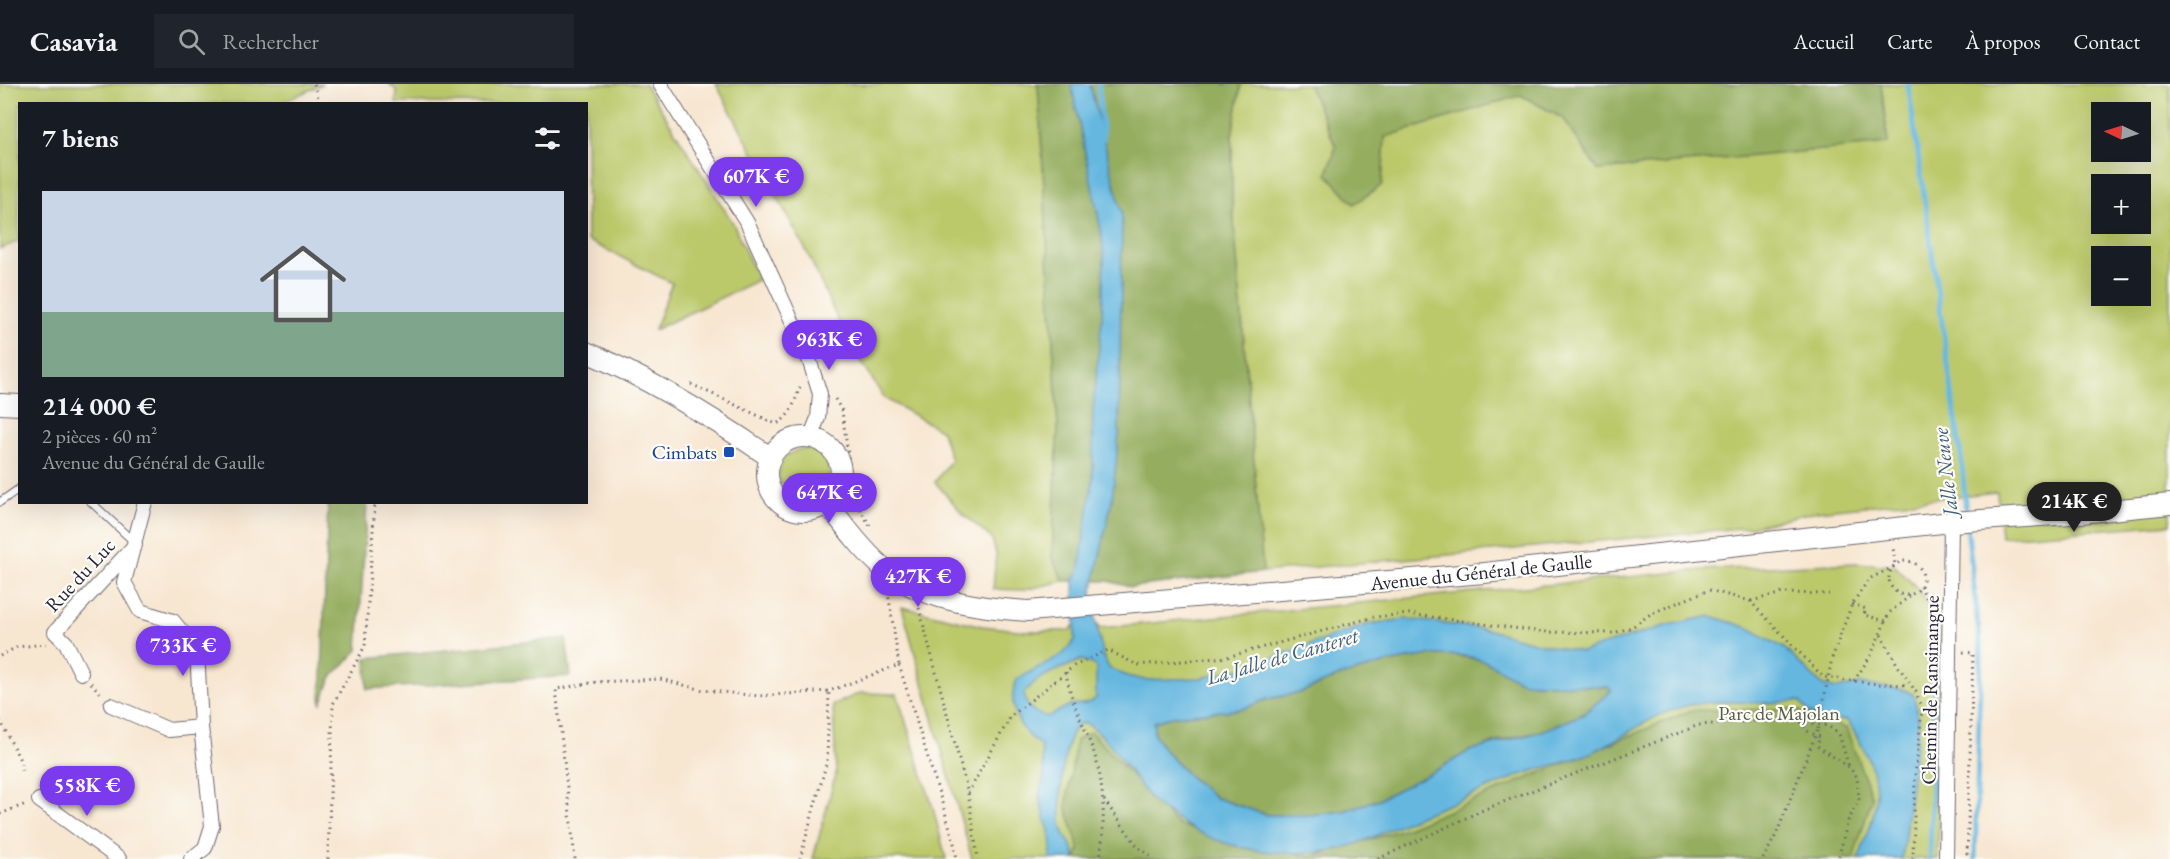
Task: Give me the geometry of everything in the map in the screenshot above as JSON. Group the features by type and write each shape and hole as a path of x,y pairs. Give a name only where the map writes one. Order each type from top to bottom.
{"main road":[{"path":"588,353 640,378 726,428 771,458"},
{"path":"0,404 18,405"},
{"path":"810,438 831,449 841,471 840,483 827,503 804,512 781,503 773,494 768,482 767,470 771,458 787,441 810,438"},
{"name":"Avenue du Général de Gaulle","path":"827,503 882,567 905,582 930,593 968,604 999,609 1057,610 1484,573 1952,522 2170,504"}],"street":[{"path":"660,84 748,224 808,356 819,394 818,418 810,438"},
{"name":"Rue du Luc","path":"81,673 66,643 55,632 136,543 145,504"},
{"name":"Chemin de Ransinangue","path":"1947,859 1952,522"},
{"path":"136,543 124,582 140,611 173,621 197,650 201,727 212,826 205,848 191,859"},
{"path":"111,705 169,730 201,727"},
{"path":"39,800 119,859"}],"lane":[{"path":"0,502 18,489"},
{"path":"93,504 136,543"}],"path":[{"path":"314,84 319,102"},
{"path":"762,419 776,424 783,421 792,409"},
{"path":"842,426 850,460 854,498 874,534"},
{"path":"328,859 333,704 365,646 375,504"},
{"path":"1763,859 1776,835 1818,729 1832,658 1844,620 1869,579 1908,562 1921,571 1923,581 1889,614 1881,635 1854,681"},
{"path":"1895,566 1889,578 1892,588 1902,595 1912,594"},
{"path":"887,587 899,665 953,838 957,859"},
{"path":"968,794 1011,716 1074,666 1108,650 1137,665 1227,657 1374,617 1409,614 1543,632 1614,633 1632,627 1652,613 1709,590 1750,601 1783,593 1829,594"},
{"path":"1750,601 1823,677 1909,685"},
{"path":"918,603 968,794 978,859"},
{"path":"1852,604 1866,609 1864,615 1886,621"},
{"path":"1881,635 1909,685 1916,692 1922,710 1915,776 1912,859"},
{"path":"0,656 17,647 66,643"},
{"path":"575,859 556,689 597,682 660,679 703,690 759,696 829,691 899,665"},
{"path":"1066,672 1073,700 1096,759 1103,798 1100,859"},
{"path":"81,673 111,705"},
{"path":"800,859 827,761 829,691"},
{"path":"1378,859 1483,810 1699,725 1781,719 1828,726 1839,734 1849,767"},
{"path":"0,720 21,762 21,772"},
{"path":"1801,721 1808,731 1820,737 1817,746 1849,767 1857,777 1859,800 1848,821 1838,859"},
{"path":"1103,798 1138,847 1154,859"},
{"path":"0,814 39,800"}],"green space":[{"path":"0,84 323,84 282,102 18,102 18,241 0,249"},
{"path":"389,84 645,84 733,223 758,280 654,330 672,283 588,241 588,102 396,102 397,91"},
{"path":"716,84 1038,84 1058,427 1052,558 1064,581 1024,590 993,589 996,554 992,539 962,513 935,482 951,460 942,431 884,398 844,334 808,254"},
{"path":"1038,84 1241,84 1232,136 1232,198 1263,572 1131,587 1108,581 1064,581 1052,558 1058,427"},
{"path":"1241,84 1308,84 1336,147 1327,174 1382,185 1384,137 1521,95 1564,119 1598,170 1888,143 1881,84 2170,84 2170,524 2001,537 1997,492 1817,511 1751,527 1263,572 1232,198 1232,136"},
{"path":"1308,84 1881,84 1888,144 1598,170 1564,119 1521,95 1385,137 1382,185 1354,204 1327,174 1336,147"},
{"path":"799,449 809,449 822,456 829,469 829,479 822,492 809,499 799,499 790,495 783,488 779,479 779,469 783,460 790,453"},
{"path":"328,504 367,504 358,650 331,678 321,704"},
{"name":"Parc de Majolan","path":"1857,563 1895,566 1918,589 1943,633 1938,859 972,859 902,607 982,626 1027,631 1070,631 1073,626 1097,624 1100,628 1700,570"},
{"path":"566,638 571,676 367,689 366,658"},
{"path":"1429,655 1452,655 1482,660 1524,682 1608,687 1611,691 1582,715 1539,732 1495,742 1379,799 1344,811 1310,815 1267,815 1216,798 1188,775 1163,748 1154,734 1154,722 1174,716 1242,709 1268,699 1299,693 1340,676 1387,663"},
{"path":"860,693 897,694 933,808 946,859 813,859 836,773 833,705"},
{"path":"1794,709 1846,728 1872,798 1853,859 1076,859 1079,848 1066,807 1076,740 1091,732 1178,825 1311,857 1407,828 1692,710"}],"water":[{"path":"1071,84 1090,84 1122,214 1119,435 1112,500 1091,598 1103,655 1109,668 1127,676 1145,680 1201,678 1243,668 1369,624 1407,619 1486,629 1581,652 1668,625 1711,616 1749,628 1784,648 1823,686 1838,689 1859,684 1905,690 1914,695 1919,721 1902,859 1858,859 1875,803 1876,788 1868,757 1847,720 1820,718 1799,701 1707,703 1675,709 1579,757 1525,774 1353,845 1324,852 1308,853 1254,850 1204,835 1189,827 1153,802 1108,743 1090,725 1083,723 1076,728 1070,738 1061,790 1061,821 1076,859 1050,859 1052,842 1039,796 1044,774 1041,746 1020,725 1013,698 1017,679 1063,654 1075,640 1074,579 1079,572 1093,478 1093,411 1102,317 1104,258 1101,230","holes":["1429,655 1476,658 1524,682 1608,687 1611,691 1582,715 1539,732 1469,751 1379,799 1344,811 1310,815 1267,815 1216,798 1188,775 1163,748 1154,734 1154,722 1174,716 1242,709 1268,699 1299,693 1340,676 1387,663","1081,660 1096,666 1096,698 1086,703 1069,706 1049,716 1034,711 1026,702 1024,694 1029,688 1042,678"]}],"waterway":[{"name":"La Jalle de Canteret","path":"1098,84 1103,139"},
{"name":"Jalle Neuve","path":"1908,84 1962,463 1966,516"},
{"name":"Jalle Neuve","path":"1967,526 1981,650 1975,859"},
{"path":"1930,859 1936,625"}],"place":[{"name":"Cimbats","path":"729,452"}]}
